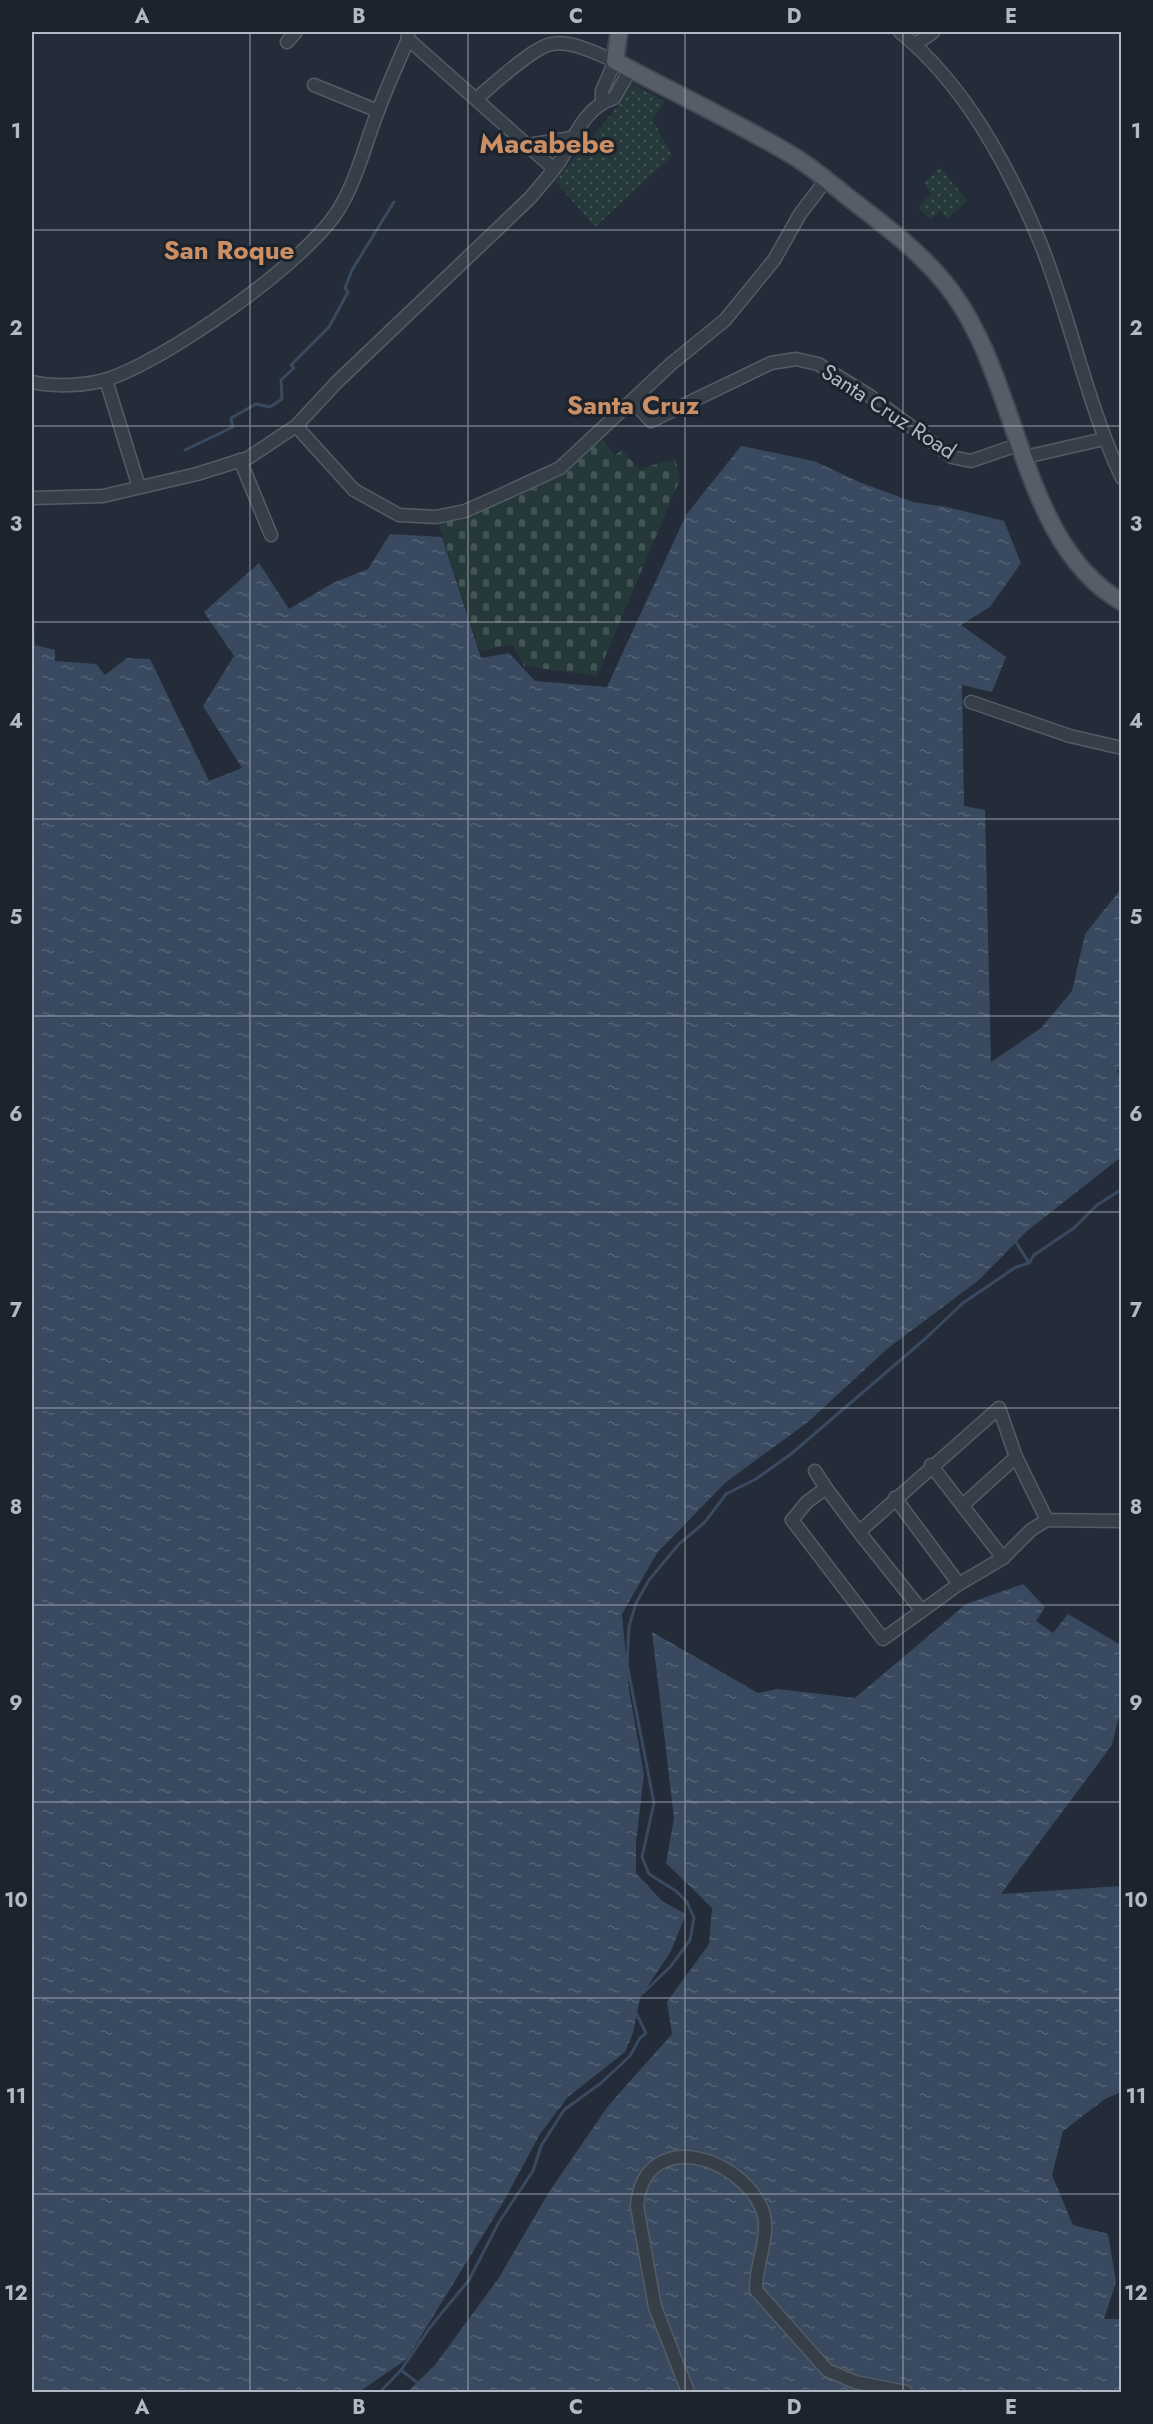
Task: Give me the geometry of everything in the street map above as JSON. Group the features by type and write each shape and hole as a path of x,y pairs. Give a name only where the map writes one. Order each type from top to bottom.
{"main road":[{"path":"619,32 615,61 796,158 902,239 944,283 969,318 995,370 1046,516 1071,557 1109,595 1122,602"}],"street":[{"path":"288,42 296,32"},
{"path":"900,32 916,44 942,72 977,119 1017,192 1040,242 1104,439 1122,478"},
{"path":"916,44 933,32"},
{"path":"32,382 73,384 106,380 134,368 180,342 313,243 338,211 357,171 408,35 554,169"},
{"path":"477,98 520,63 552,44 581,48 615,61 602,91 602,102"},
{"path":"32,498 103,496 139,488 240,460 296,426 337,382 530,198 554,169 571,138 602,102 614,98 630,70"},
{"path":"315,85 378,111"},
{"path":"528,145 571,138"},
{"path":"296,426 354,490 399,515 436,517 465,511 560,468 672,364 725,320 774,260 800,214 826,180"},
{"name":"Santa Cruz Road","path":"633,401 651,421 771,363 796,359 818,364 870,396 952,457 971,461 1023,450"},
{"path":"106,380 139,488"},
{"path":"1023,450 1104,439"},
{"path":"240,460 271,535"},
{"path":"971,702 1070,736 1122,748"},
{"path":"860,1532 895,1498 999,1408 1016,1457 1047,1520"},
{"path":"963,1505 1016,1457"},
{"path":"931,1466 1003,1558"},
{"path":"815,1471 922,1611"},
{"path":"826,1488 807,1502 792,1520 883,1639 959,1584 1003,1558 1031,1530 1047,1520 1122,1521"},
{"path":"895,1498 959,1584"},
{"path":"688,2392 655,2307 637,2206 642,2180 659,2162 684,2157 706,2160 722,2166 753,2195 762,2209 765,2224 756,2290 827,2370 855,2382 906,2392"}],"green space":[{"path":"630,83 665,101 653,120 672,156 595,227 555,181 615,110"},
{"path":"940,167 967,201 947,219 940,211 931,220 918,208 931,193 924,183"},
{"path":"599,436 615,455 622,450 639,469 675,459 680,479 597,676 524,666 512,644 480,651 438,522 485,509"}],"water":[{"path":"741,446 814,461 859,482 913,502 947,507 1004,521 1021,563 990,607 961,625 1006,657 992,692 962,685 964,806 985,810 991,1062 1041,1028 1072,991 1085,934 1121,889 1122,1067 1117,1071 1122,1079 1121,1157 1027,1231 979,1280 887,1349 808,1422 725,1483 657,1553 622,1614 629,1690 644,1774 636,1843 636,1873 662,1901 686,1914 671,1951 640,1998 633,2033 625,2052 568,2097 540,2134 504,2201 407,2359 359,2392 32,2392 32,616 34,617 35,645 55,650 55,661 96,664 105,675 127,658 150,659 209,781 242,768 203,706 234,656 204,612 259,563 289,609 333,583 368,569 390,534 442,537 481,658 509,653 535,681 607,687 686,515"},
{"path":"1023,1584 1045,1607 1036,1621 1053,1633 1068,1614 1119,1644 1121,1708 1112,1745 1001,1894 1121,1886 1121,2092 1105,2099 1063,2131 1052,2175 1073,2225 1108,2234 1116,2282 1104,2319 1121,2319 1121,2392 407,2392 435,2365 498,2279 549,2192 608,2106 672,2034 667,2002 709,1944 712,1908 666,1863 674,1818 652,1632 758,1693 777,1689 855,1698 966,1604"}],"waterway":[{"path":"185,450 233,427 231,418 256,404 270,407 282,399 281,380 294,368 291,365 329,327 348,292 345,288 352,270 394,202"},
{"path":"643,1993 671,1966 690,1940 694,1918 687,1902 676,1891 649,1874 642,1857 654,1803 627,1664 629,1626 636,1603 649,1580 679,1544 705,1522 726,1494 756,1479 791,1454 926,1338 963,1303 1016,1267 1029,1263 1034,1255 1074,1228 1097,1205 1122,1189"},
{"path":"1014,1239 1029,1263"},
{"path":"380,2392 401,2370 431,2326 469,2280 499,2222 533,2171 541,2146 564,2110 601,2083 630,2056 640,2038 646,2033 635,2011"},
{"path":"401,2370 419,2384"}],"district":[{"name":"Macabebe","path":"547,143"},
{"name":"San Roque","path":"229,250"},
{"name":"Santa Cruz","path":"633,405"}]}
